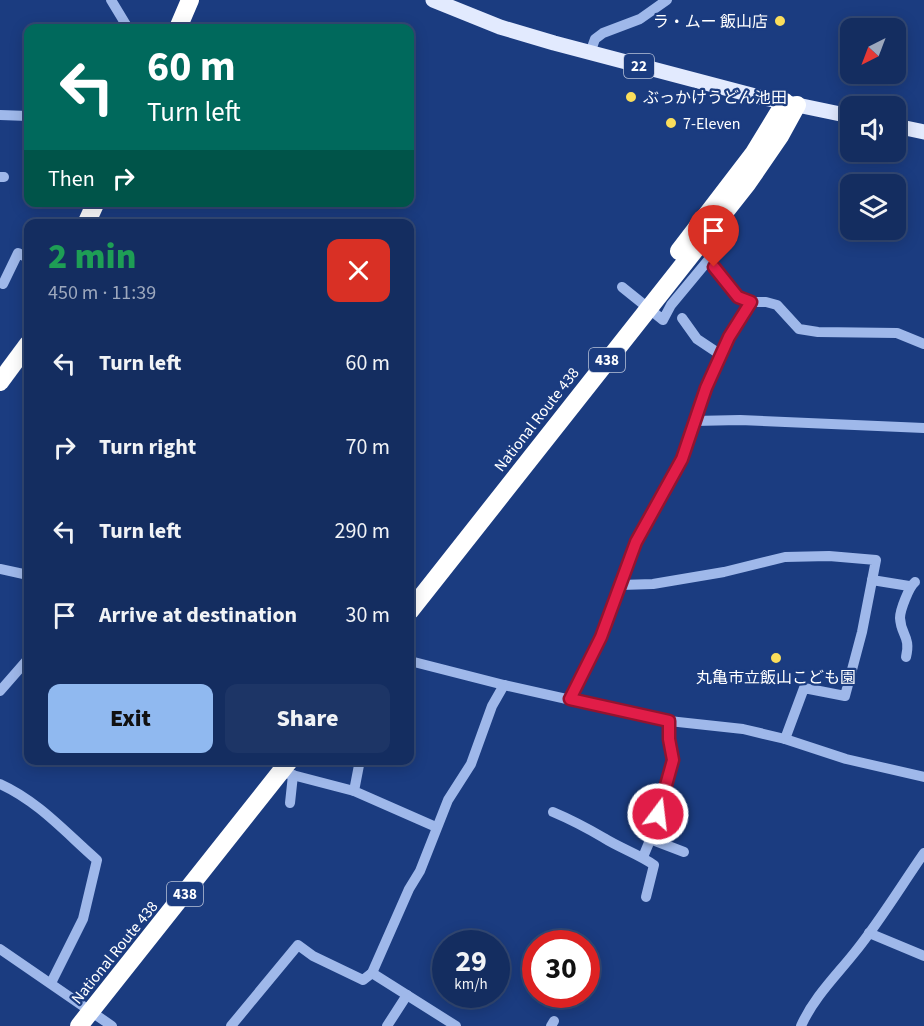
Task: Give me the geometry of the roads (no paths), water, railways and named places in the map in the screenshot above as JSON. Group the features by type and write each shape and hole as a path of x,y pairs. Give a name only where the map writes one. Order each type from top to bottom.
{"highway":[{"path":"180,24 190,0"},
{"name":"National Route 438","path":"414,586 643,305 747,184 780,136 791,104"},
{"name":"National Route 438","path":"414,605 643,305"},
{"path":"0,382 24,349"},
{"name":"National Route 438","path":"65,1026 86,1008 285,767"},
{"name":"National Route 438","path":"79,1026 86,1008"}],"main road":[{"name":"22","path":"433,0 500,27 682,78 840,114"},
{"path":"906,128 924,132"}],"street":[{"path":"111,0 126,24"},
{"path":"590,52 595,39 603,33 640,19 667,0"},
{"path":"0,115 24,116"},
{"path":"3,284 18,253 24,256"},
{"path":"622,287 663,320 671,305 710,258 725,283 738,297 751,302 777,305 799,329 818,332 890,332 924,344"},
{"path":"570,699 601,637 636,542 682,459 694,420 729,337 751,302"},
{"path":"681,318 697,339 721,355"},
{"path":"694,420 924,428"},
{"path":"621,585 653,584 724,572 784,557 829,556 876,560 862,632 845,696 804,688 785,739"},
{"path":"0,569 24,574"},
{"path":"872,580 912,584 900,618 909,644 906,657"},
{"path":"414,662 504,685 669,721 743,729 785,739 846,759 924,777"},
{"path":"0,691 24,664"},
{"path":"231,1026 298,945 313,956 363,980 372,972 399,909 420,871 448,800 471,764 492,705 504,685"},
{"path":"643,857 673,760 669,739 669,721"},
{"path":"354,791 359,765"},
{"path":"290,803 285,767 354,791 436,827"},
{"path":"0,784 52,818 97,860 83,919 51,983"},
{"path":"553,813 576,821 654,865 646,897"},
{"path":"650,839 684,852"},
{"path":"801,1026 808,1010 869,933 924,853"},
{"path":"869,933 924,956"},
{"path":"0,950 112,1026"},
{"path":"372,972 453,1025"},
{"path":"387,1026 407,995"}],"place":[{"name":"ラ・ムー 飯山店","path":"780,21"},
{"name":"ぶっかけうどん池田","path":"631,97"},
{"name":"7-Eleven","path":"671,123"},
{"name":"丸亀市立飯山こども園","path":"776,658"}]}
